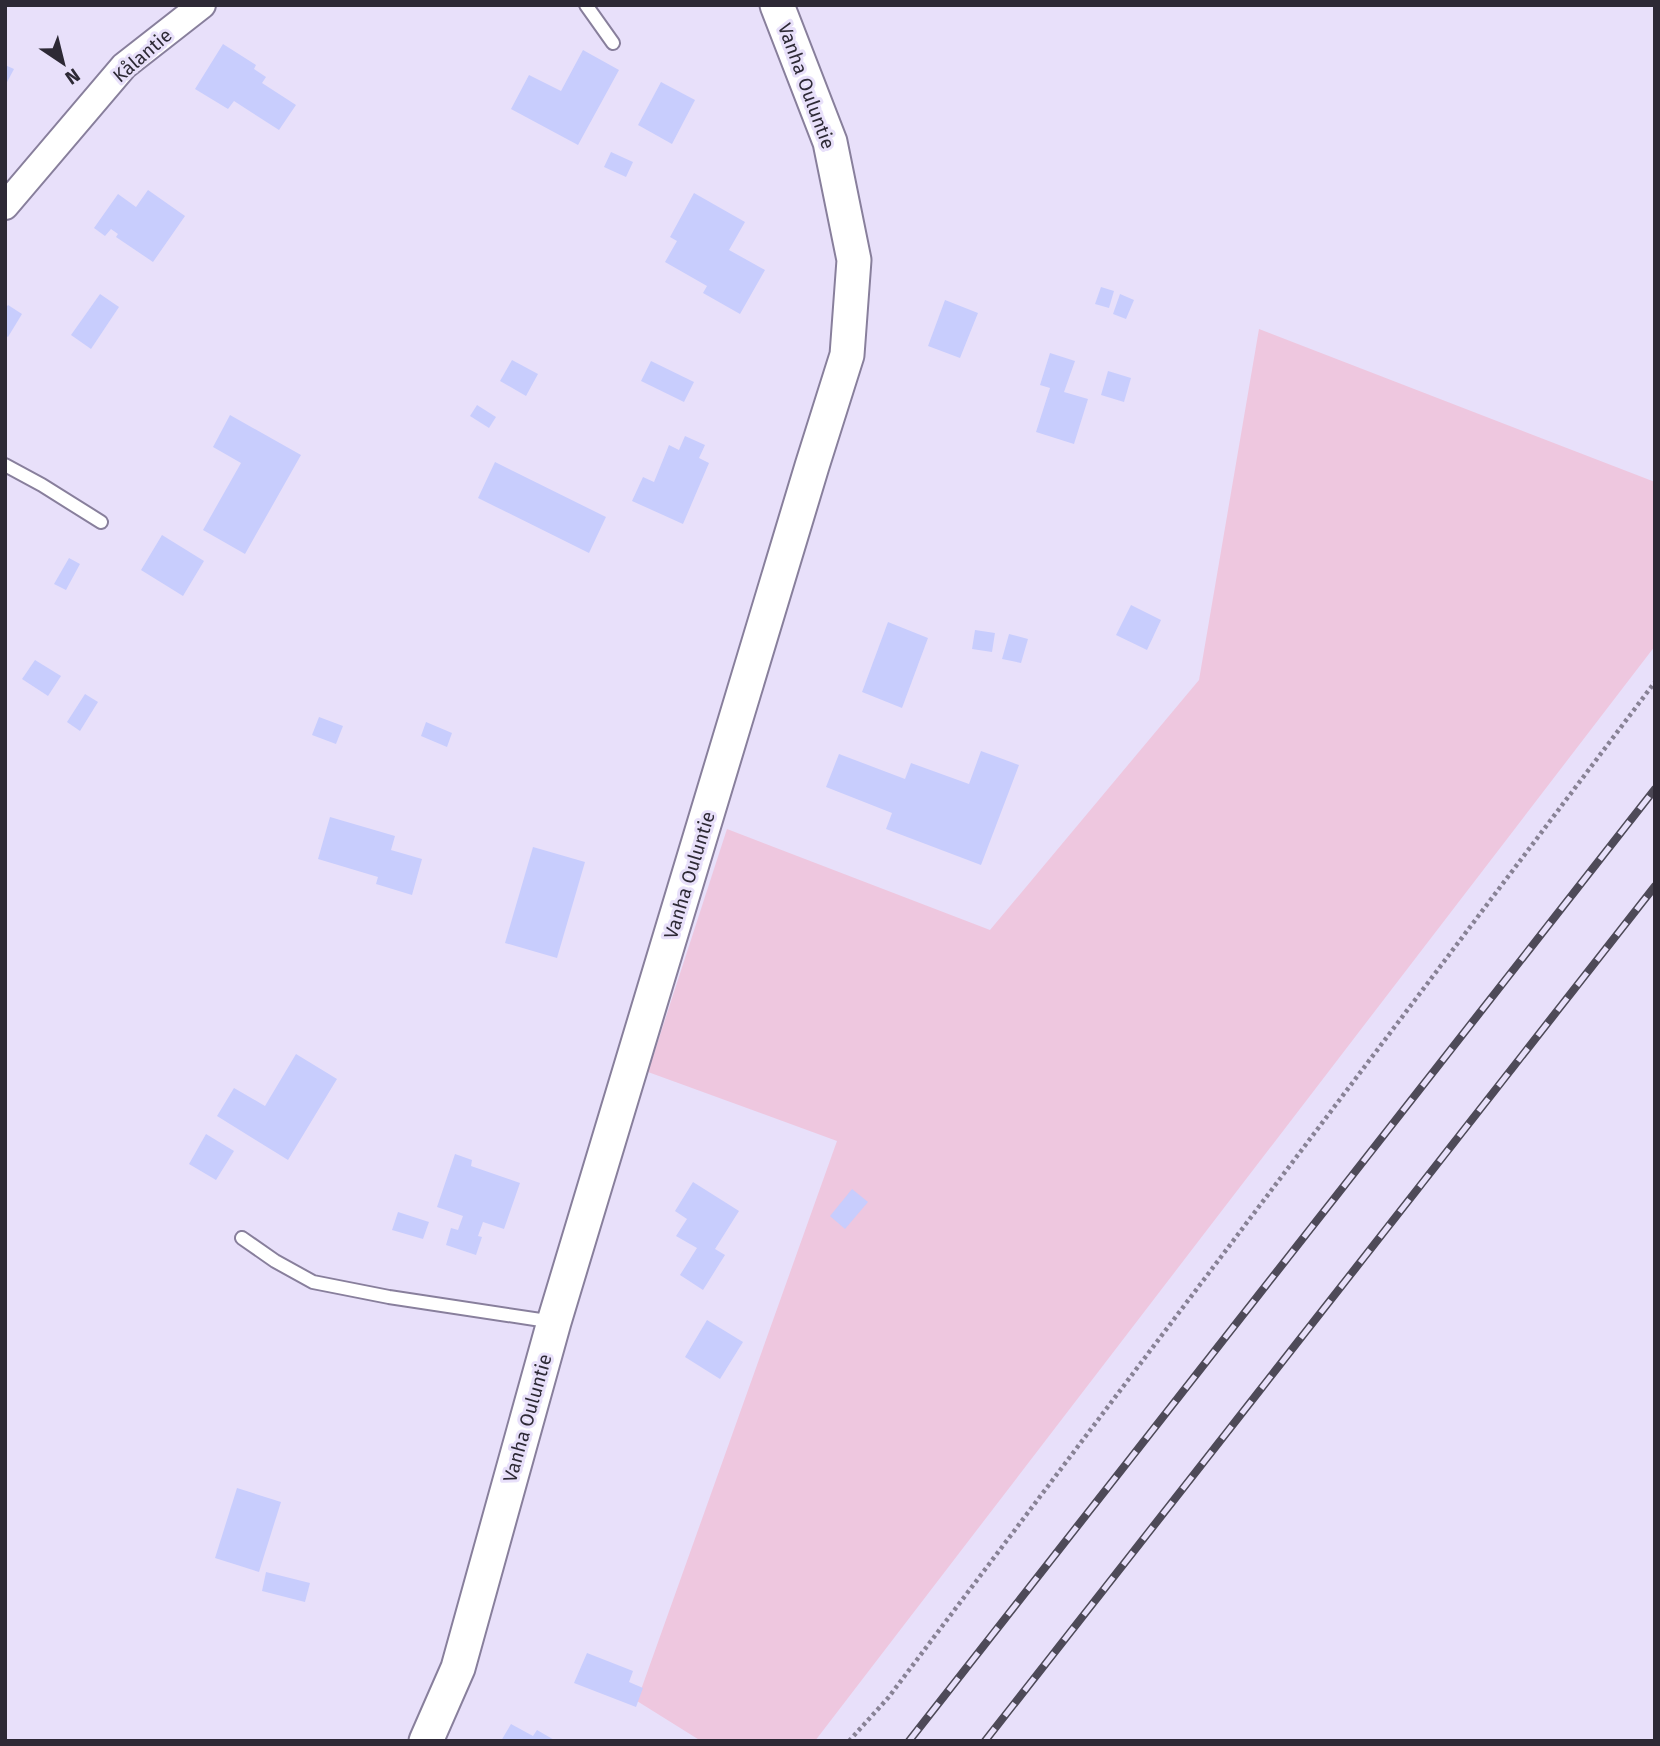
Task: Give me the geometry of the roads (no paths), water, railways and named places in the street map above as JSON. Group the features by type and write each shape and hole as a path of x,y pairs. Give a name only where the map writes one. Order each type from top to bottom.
{"street":[{"name":"Kålantie","path":"5,206 124,66 202,5"},
{"name":"Vanha Ouluntie","path":"426,1741 458,1668 554,1322 846,355 854,260 830,142 777,5"}],"lane":[{"path":"586,5 612,43"},
{"path":"5,465 101,522"},
{"path":"242,1238 275,1261 313,1282 389,1297 554,1322"}],"railway":[{"path":"909,1741 1655,789"},
{"path":"985,1741 1655,886"}]}
